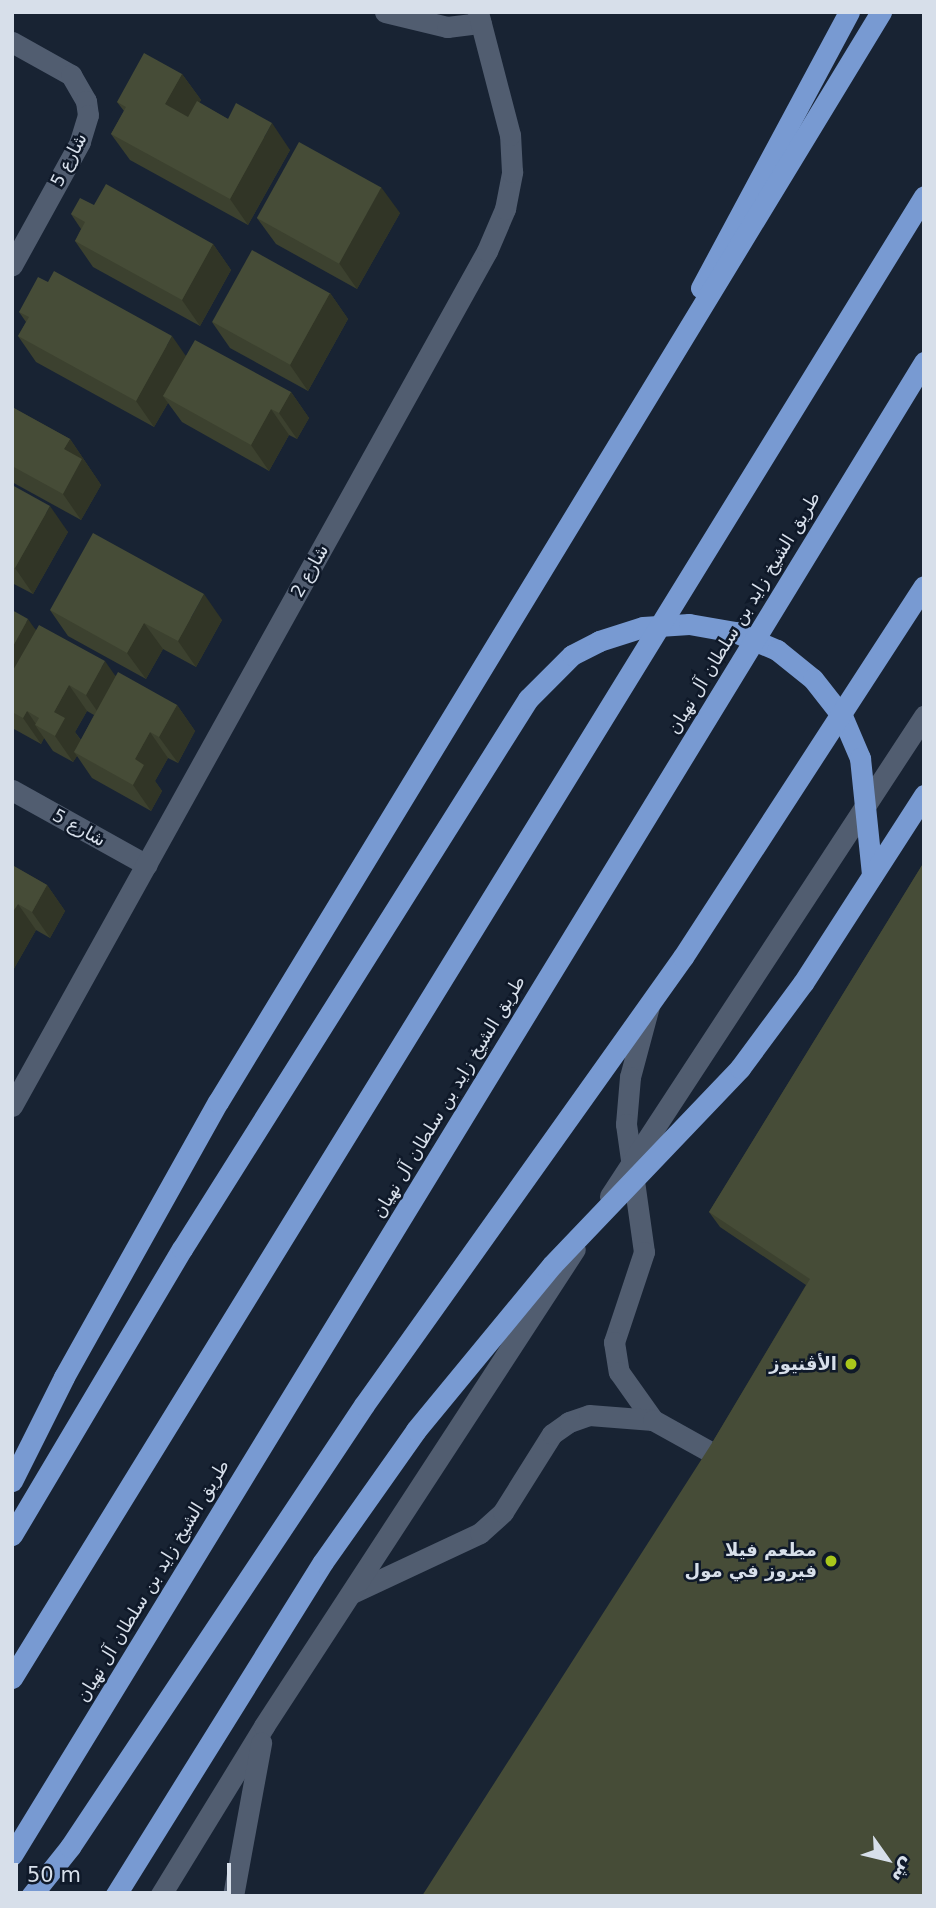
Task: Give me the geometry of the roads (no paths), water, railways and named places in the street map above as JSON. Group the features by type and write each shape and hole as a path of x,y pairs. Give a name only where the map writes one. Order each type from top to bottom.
{"highway":[{"path":"611,460 767,159 849,12"},
{"path":"12,1481 64,1377 218,1102 611,460 881,12"},
{"path":"855,57 890,12"},
{"path":"12,1678 924,196"},
{"name":"طريق الشيخ زايد بن سلطان آل نهيان","path":"12,1856 924,362"},
{"path":"31,1896 70,1847 364,1405 650,1004 924,586"},
{"path":"12,1535 182,1249 528,699 572,655 599,640 643,627 689,624 735,632 777,650 813,679 842,716 860,758 872,875"},
{"path":"115,1896 323,1562 416,1430 552,1265 740,1068 796,994 924,795"}],"street":[{"path":"385,12 447,27 480,18"},
{"name":"شارع 2","path":"12,1106 486,251 505,209 512,172 510,135 480,18"},
{"name":"شارع 5","path":"12,42 71,75 83,94 88,115 80,142 12,265"},
{"path":"160,1896 264,1726 924,716"},
{"name":"شارع 5","path":"12,790 147,865"},
{"path":"650,1004 626,1100 631,1164 644,1252 634,1294 617,1327 614,1357 626,1385 653,1420 723,1458"},
{"path":"350,1594 480,1534 503,1512 552,1434 569,1422 589,1415 653,1420"},
{"path":"233,1896 264,1726"}],"place":[{"name":"الأڤنيوز","path":"851,1364"},
{"name":"مطعم فيلا فيروز في مول","path":"831,1561"}]}
